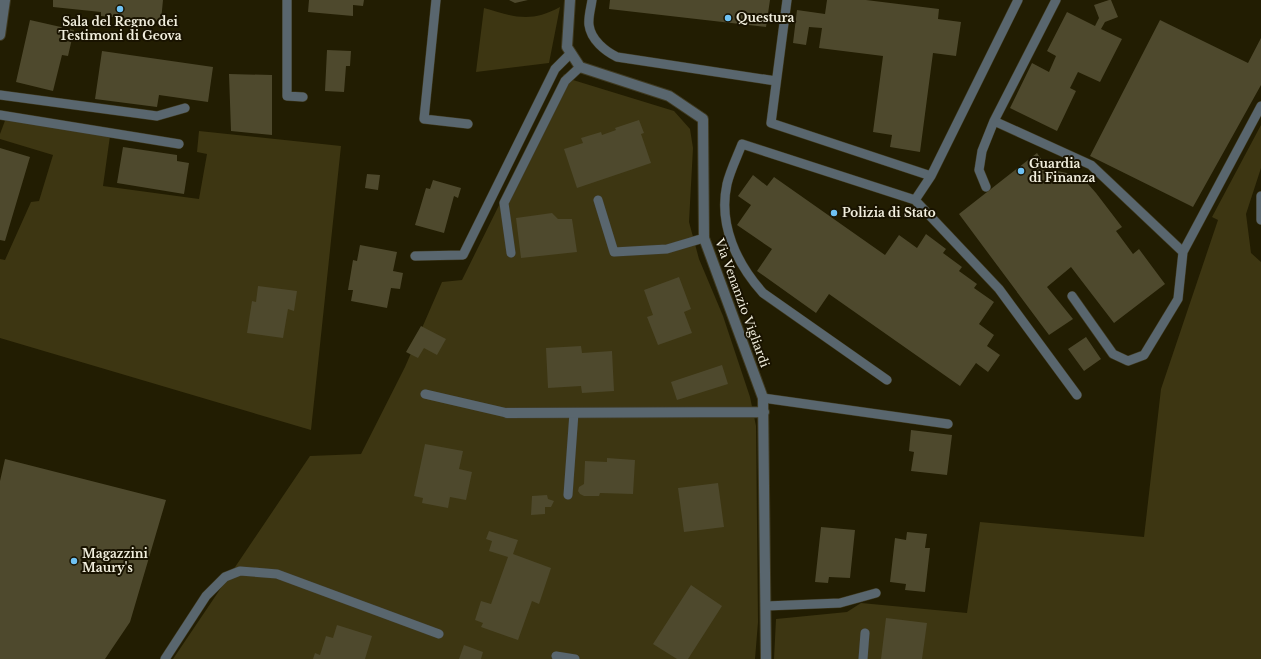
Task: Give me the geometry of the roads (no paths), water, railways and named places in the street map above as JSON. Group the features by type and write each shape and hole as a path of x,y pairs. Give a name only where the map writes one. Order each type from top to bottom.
{"street":[{"path":"0,35 5,0"},
{"path":"570,0 567,47 570,54 580,67"},
{"name":"Via Venanzio Vigliardi","path":"580,67 669,96 703,119 704,238 763,398 766,659"},
{"path":"507,413 574,414 764,412"}],"lane":[{"path":"287,0 287,96 303,97"},
{"path":"436,0 424,119 468,124"},
{"path":"592,0 589,25 593,35 607,52 617,57 776,81"},
{"path":"786,0 771,123 931,176"},
{"path":"915,200 931,176 1016,0"},
{"path":"986,187 979,170 982,151 994,121 1056,0"},
{"path":"415,256 463,256 555,69 570,54"},
{"path":"510,253 504,203 565,81 580,67"},
{"path":"0,95 157,116 185,108"},
{"path":"1072,296 1113,354 1128,361 1144,355 1178,299 1183,252 1261,106"},
{"path":"0,115 179,144"},
{"path":"994,121 1091,165 1183,252"},
{"path":"887,380 763,293 748,276 731,245 725,213 727,185 742,144 915,200 999,289 1077,395"},
{"path":"1261,196 1261,220"},
{"path":"598,200 614,252 667,249 704,238"},
{"path":"425,394 507,413"},
{"path":"763,398 948,424"},
{"path":"568,496 574,414"},
{"path":"165,659 206,596 225,577 240,571 277,574 439,634"},
{"path":"766,606 840,603 876,593"},
{"path":"863,659 865,633"},
{"path":"556,656 575,659"}],"place":[{"name":"Sala del Regno dei Testimoni di Geova","path":"120,9"},
{"name":"Questura","path":"728,18"},
{"name":"Guardia di Finanza","path":"1021,171"},
{"name":"Polizia di Stato","path":"834,213"},
{"name":"Magazzini Maury's","path":"74,561"}]}
